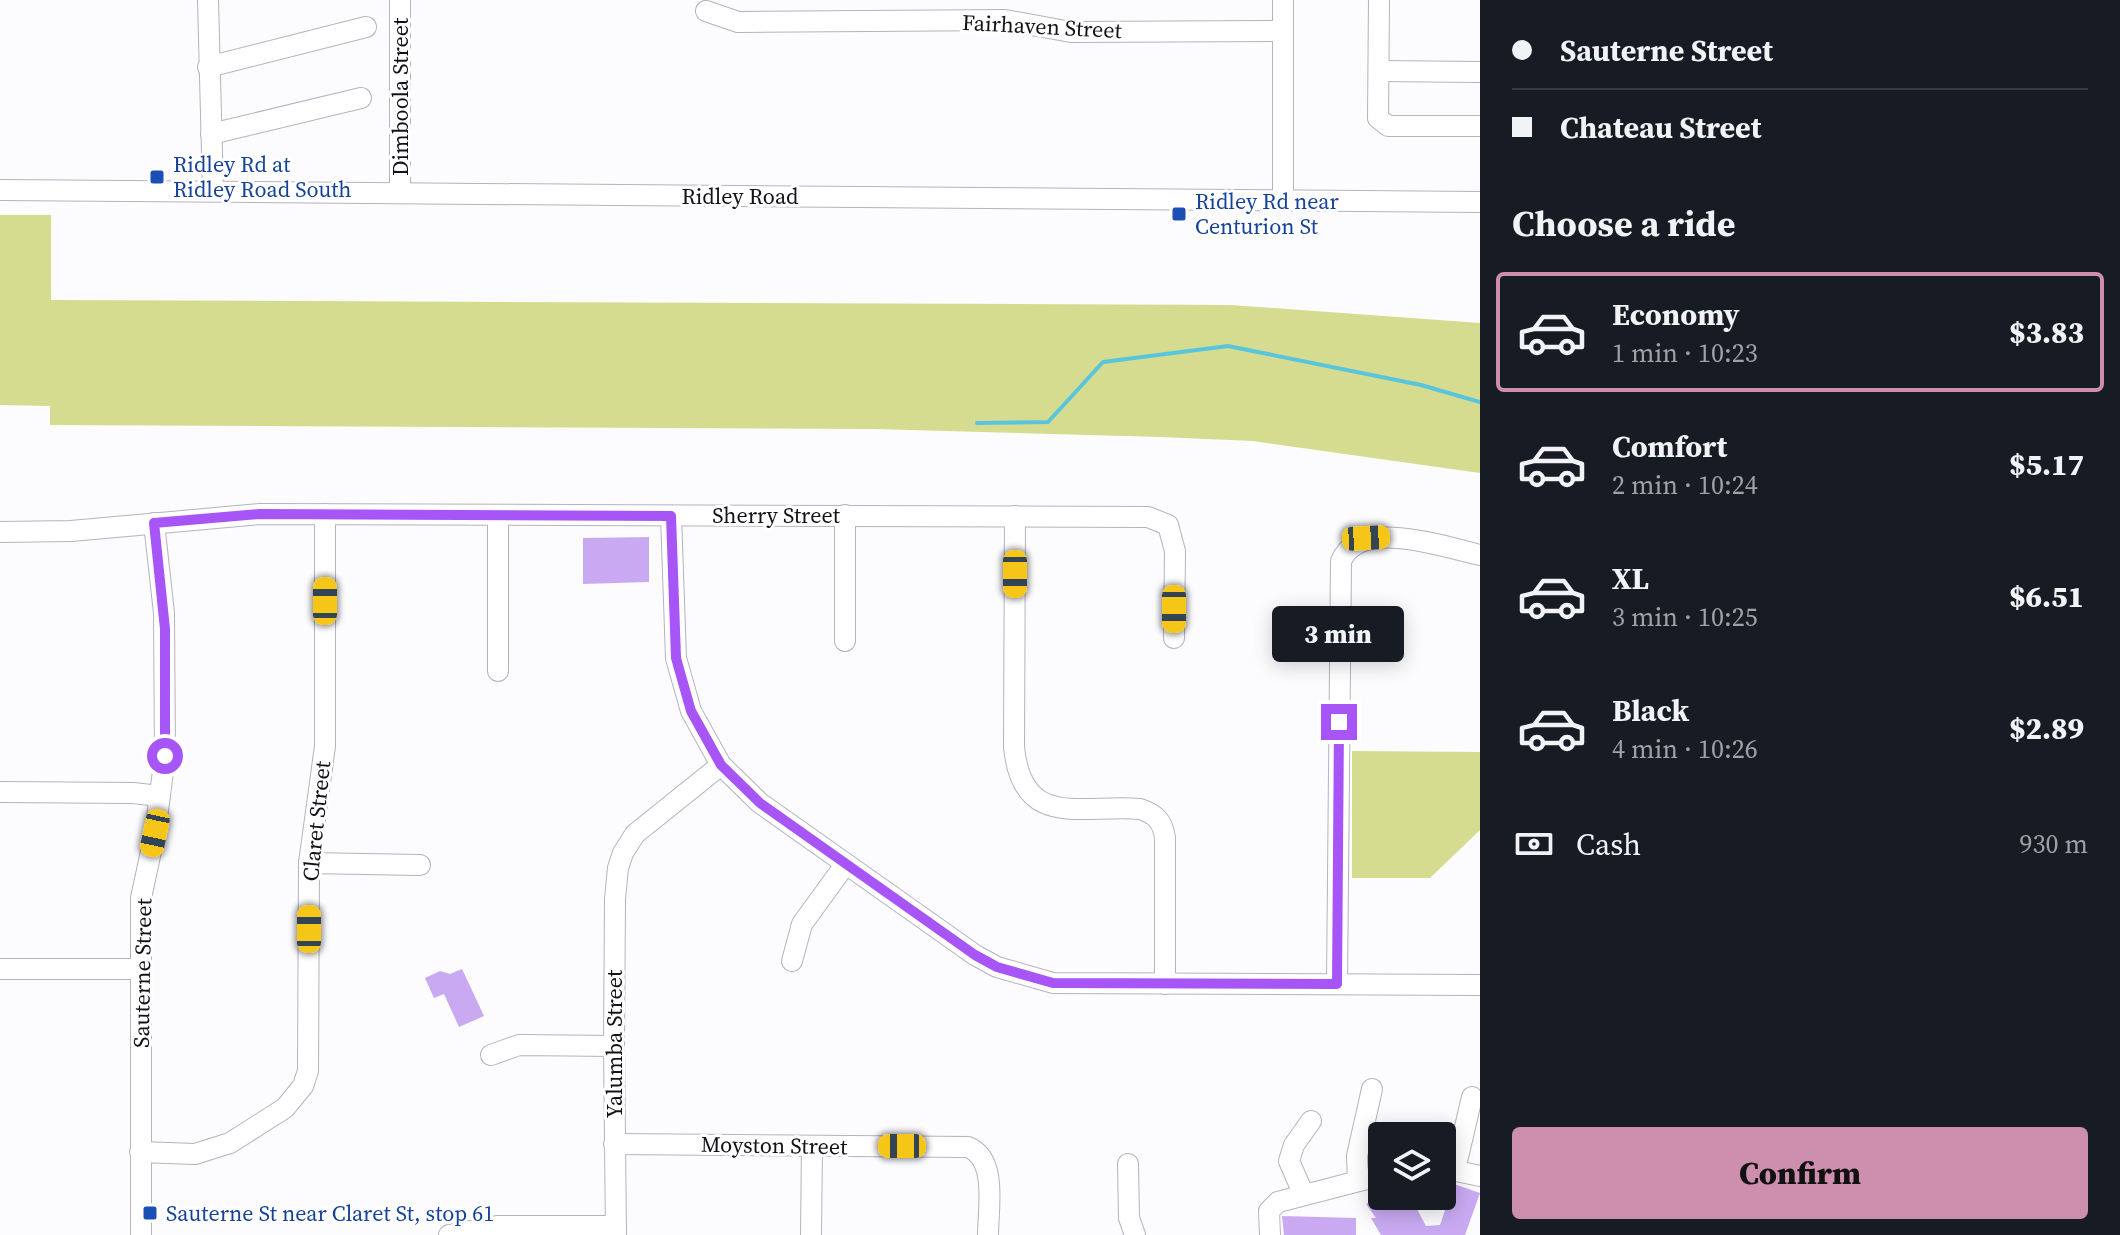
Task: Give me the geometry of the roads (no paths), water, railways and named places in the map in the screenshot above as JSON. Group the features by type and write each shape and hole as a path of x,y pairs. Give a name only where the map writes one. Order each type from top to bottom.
{"street":[{"path":"208,0 213,191"},
{"name":"Dimboola Street","path":"400,0 400,193"},
{"path":"1283,0 1283,199"},
{"path":"1379,0 1378,118 1388,126 1480,126"},
{"name":"Fairhaven Street","path":"706,11 738,22 1005,20 1071,32 1283,31"},
{"path":"208,67 366,27"},
{"path":"1379,71 1480,72"},
{"path":"211,134 361,98"},
{"name":"Ridley Road","path":"0,190 1480,202"},
{"name":"Claret Street","path":"140,1152 195,1154 230,1143 285,1108 303,1086 308,1071 309,863 325,746 325,514"},
{"name":"Sherry Street","path":"0,532 71,531 221,515 1148,517 1172,520 1175,551 1174,638"},
{"path":"845,515 845,641"},
{"path":"498,516 498,671"},
{"path":"671,516 676,658 691,711 721,765 760,803 845,865 997,967 1053,983 1480,985"},
{"path":"1015,516 1014,747 1022,784 1037,800 1055,809 1162,811 1165,838 1165,984"},
{"name":"Sauterne Street","path":"141,1235 141,898 165,756 165,646 154,523"},
{"path":"1337,984 1342,542 1400,538 1480,555"},
{"name":"Yalumba Street","path":"616,1230 614,1046 617,851 721,765"},
{"path":"0,792 160,796"},
{"path":"309,863 420,865"},
{"path":"792,961 802,924 845,865"},
{"path":"0,969 140,969"},
{"path":"491,1055 519,1045 614,1046"},
{"path":"1358,1180 1358,1149 1372,1089"},
{"path":"1456,1145 1472,1097"},
{"path":"1303,1193 1281,1172 1294,1145 1311,1121"},
{"name":"Moyston Street","path":"614,1144 986,1149 988,1235"},
{"path":"811,1235 812,1146"},
{"path":"1128,1164 1129,1218 1135,1235"},
{"path":"1456,1171 1480,1176"},
{"path":"1270,1235 1268,1216 1273,1206 1303,1193 1368,1178"},
{"path":"449,1235 497,1226 616,1230"}],"waterway":[{"path":"977,423 1048,422 1103,362 1228,346 1421,385 1480,402"}],"place":[{"name":"Ridley Rd at Ridley Road South","path":"157,177"},
{"name":"Ridley Rd near Centurion St","path":"1179,214"},
{"name":"Sauterne St near Claret St, stop 61","path":"150,1213"}]}
